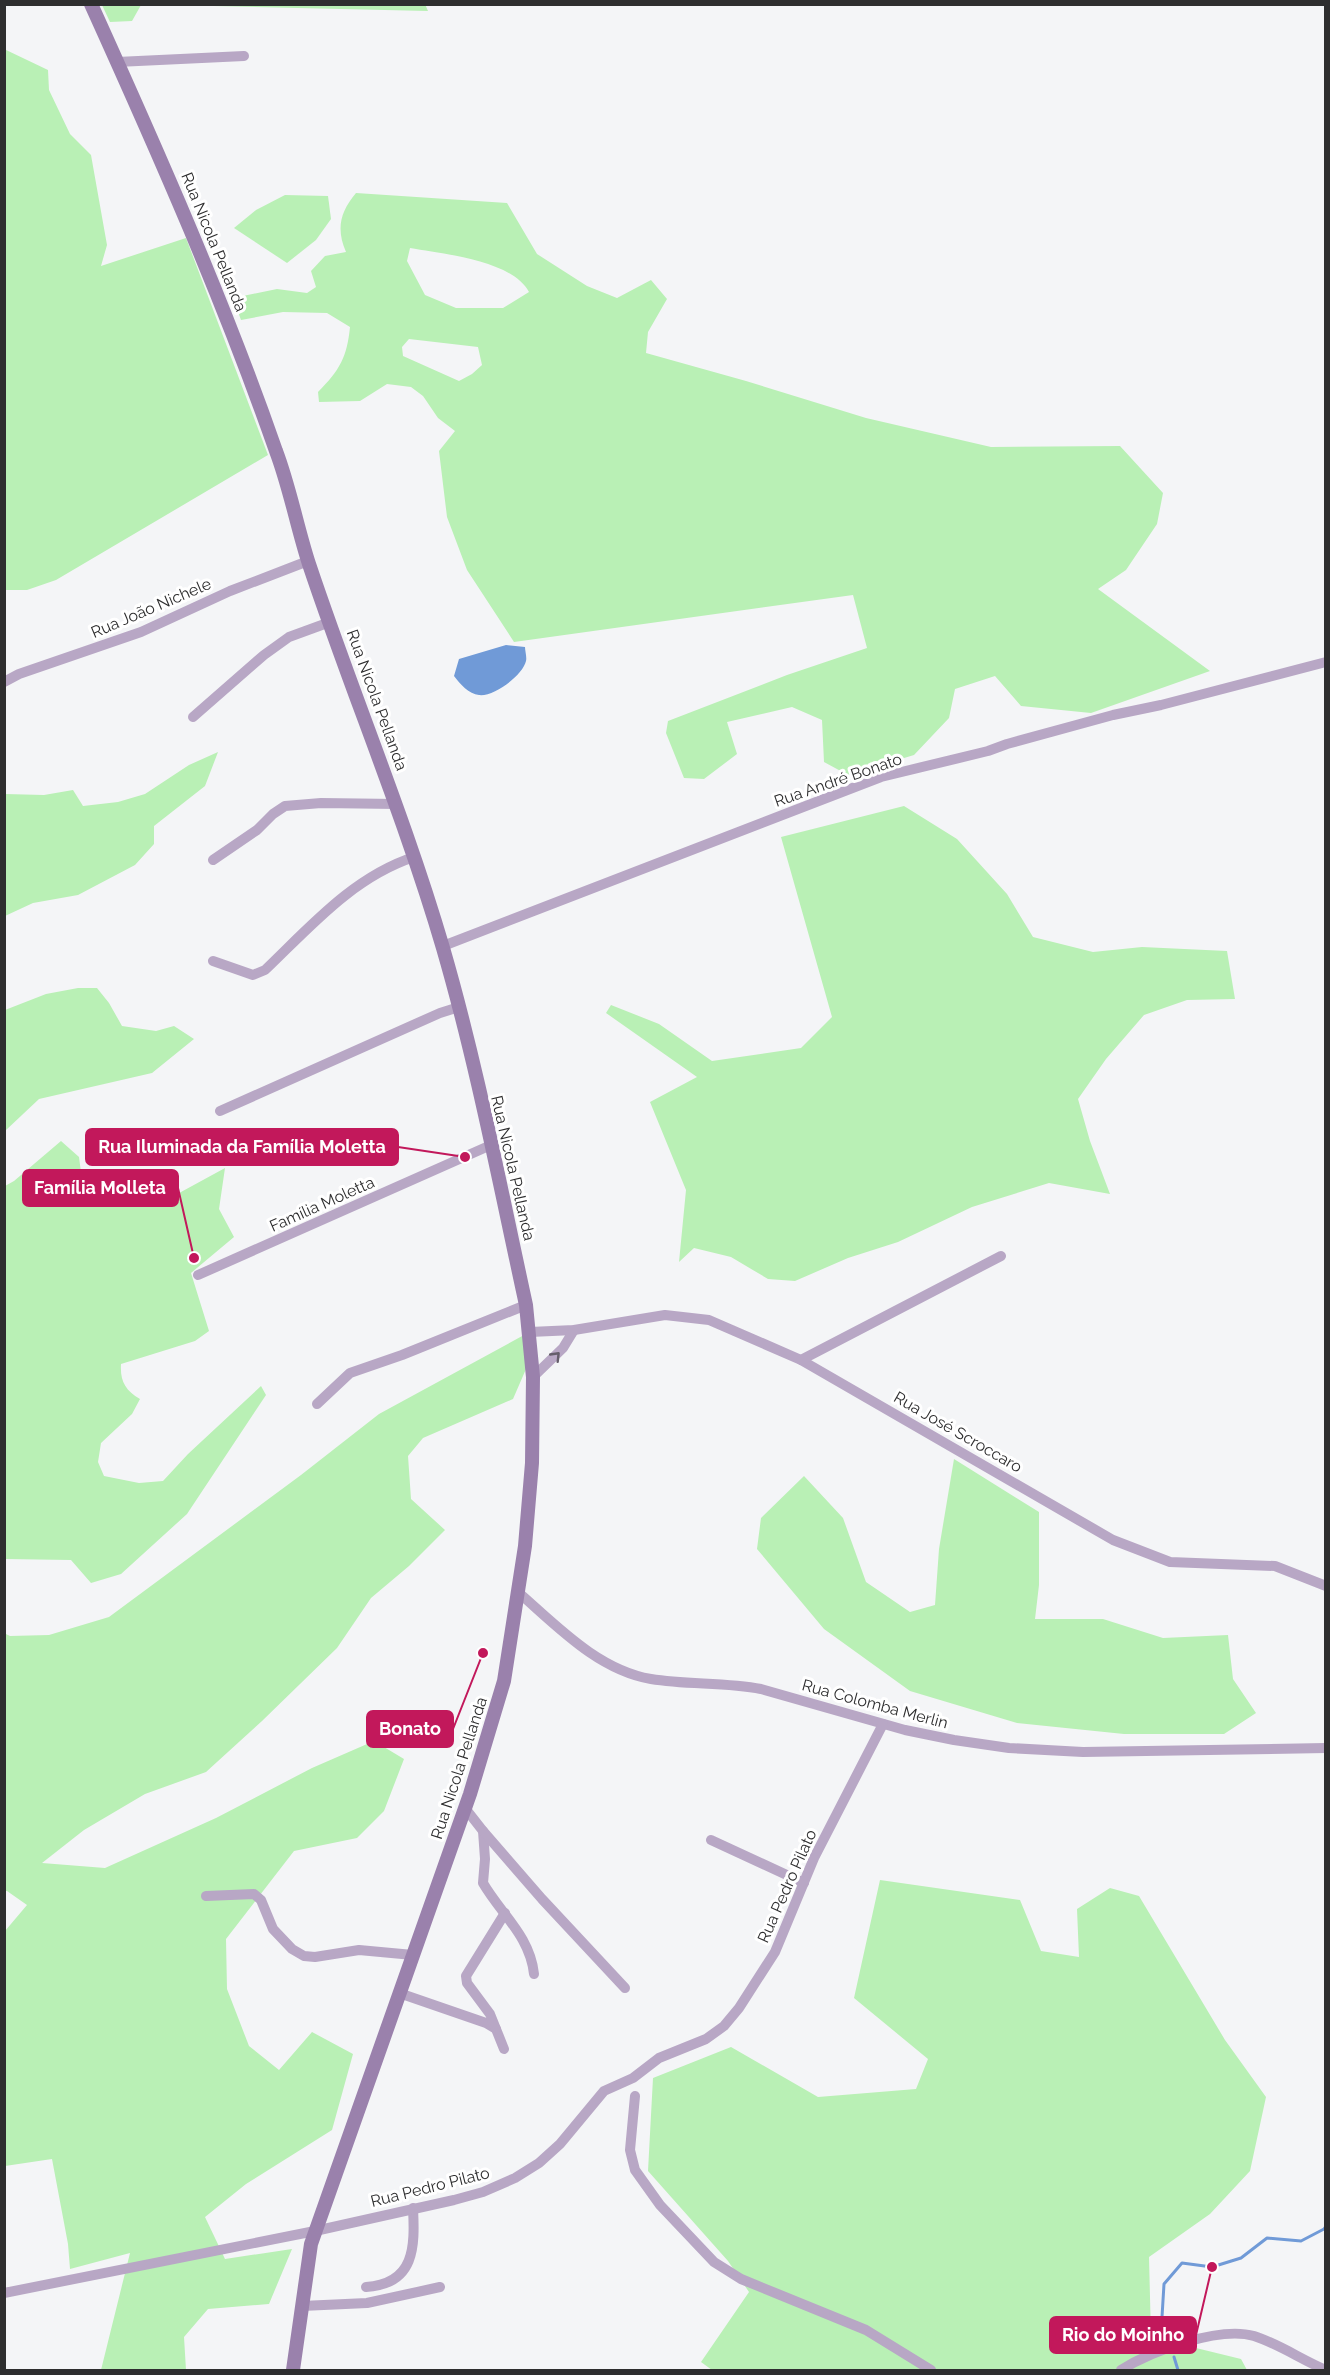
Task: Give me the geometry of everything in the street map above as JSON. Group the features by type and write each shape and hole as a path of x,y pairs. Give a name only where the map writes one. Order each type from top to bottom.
{"main road":[{"name":"Rua Nicola Pellanda","path":"92,4 170,178 237,343 278,455 308,561 397,804 443,946 459,1007 526,1305 530,1332 533,1377 532,1463 525,1546 504,1681 465,1808 311,2244 293,2370"}],"street":[{"path":"117,62 244,56"},
{"name":"Rua João Nichele","path":"4,682 19,674 141,632 230,591 308,561"},
{"path":"193,717 215,695 280,643 296,634 330,622"},
{"name":"Rua André Bonato","path":"443,946 881,777 988,751 1113,715 1326,662"},
{"path":"213,860 257,830 285,806 321,802 397,804"},
{"path":"213,961 253,975 265,970 333,905 368,877 393,864 414,857"},
{"path":"220,1111 440,1013 459,1007"},
{"name":"Família Moletta","path":"198,1275 491,1146"},
{"path":"801,1360 1000,1256"},
{"path":"318,1404 350,1373 402,1355 526,1305"},
{"name":"Rua José Scroccaro","path":"530,1332 574,1330 665,1315 709,1320 801,1360 1113,1540 1170,1562 1275,1566 1326,1586"},
{"path":"533,1377 563,1348 574,1330"},
{"name":"Rua Colomba Merlin","path":"518,1592 582,1646 624,1671 651,1678 734,1684 761,1689 883,1724 954,1740 1038,1750 1083,1752 1326,1748"},
{"name":"Rua Pedro Pilato","path":"4,2293 315,2231 483,2192 515,2178 539,2163 560,2144 604,2091 633,2078 659,2058 699,2043 716,2033 739,2008 775,1952 814,1858 883,1724"},
{"path":"465,1808 542,1899 625,1988"},
{"path":"483,1831 485,1858 483,1883 526,1943 532,1957 534,1974"},
{"path":"711,1840 804,1883"},
{"path":"206,1896 254,1894 261,1900 273,1929 292,1949 304,1956 315,1957 358,1950 413,1955"},
{"path":"504,2049 490,2014 467,1983 466,1976 505,1913"},
{"path":"399,1993 472,2017 496,2030"},
{"path":"635,2096 630,2150 635,2170 660,2205 714,2262 741,2279 866,2330 931,2370"},
{"path":"366,2287 380,2286 393,2279 409,2264 414,2243 413,2208"},
{"path":"302,2306 367,2303 440,2287"},
{"path":"1121,2370 1152,2354 1230,2333 1241,2333 1271,2343 1326,2370"}],"green space":[{"path":"171,4 425,4 428,11 171,5"},
{"path":"102,5 141,5 132,21 110,22"},
{"path":"4,49 48,70 49,90 70,134 91,155 107,245 101,266 186,238 268,455 56,580 27,590 4,590"},
{"path":"356,193 507,203 537,254 587,286 617,298 651,280 667,299 648,332 646,353 866,418 991,447 1120,446 1163,493 1157,524 1126,570 1098,589 1210,671 1091,713 1021,706 995,676 955,689 949,718 914,755 848,775 824,762 822,720 792,707 727,722 737,754 704,779 684,778 666,733 668,721 787,675 867,648 853,595 514,642 467,570 447,517 439,451 455,431 438,418 423,396 411,387 387,384 360,401 319,402 318,392 337,370 344,355 350,327 327,313 283,312 241,320 233,298 277,289 307,293 316,287 311,271 325,256 346,252 341,236 341,221 346,207","holes":["410,248 458,256 493,266 508,272 529,292 503,308 456,308 425,295 407,261","409,339 478,347 482,365 459,381 403,356 402,347"]},
{"path":"285,195 328,196 331,219 316,240 287,263 234,228 256,210"},
{"path":"218,752 205,786 154,826 154,844 135,865 78,895 33,903 5,916 5,794 44,795 73,790 83,806 118,802 145,794 189,765"},
{"path":"904,806 957,839 1007,894 1033,937 1093,952 1142,947 1227,951 1235,999 1187,1000 1144,1015 1106,1059 1078,1099 1090,1141 1110,1194 1049,1183 972,1207 898,1242 848,1258 795,1281 768,1279 731,1257 694,1248 679,1262 686,1190 650,1102 697,1077 606,1013 611,1005 659,1024 712,1061 801,1048 832,1017 781,837"},
{"path":"78,988 97,988 122,1026 156,1031 174,1026 194,1039 152,1073 39,1099 5,1131 5,1010 46,994"},
{"path":"61,1141 79,1157 82,1180 100,1198 129,1206 170,1198 225,1168 219,1209 234,1237 191,1273 209,1331 195,1341 121,1364 121,1375 125,1385 140,1399 132,1414 101,1443 98,1462 104,1476 139,1483 163,1481 188,1454 261,1386 266,1395 187,1514 121,1574 91,1583 71,1560 5,1559 5,1186"},
{"path":"524,1335 526,1369 513,1399 423,1438 408,1456 411,1499 445,1530 409,1566 371,1598 337,1648 206,1772 145,1794 84,1830 42,1863 105,1868 216,1818 312,1768 374,1741 404,1759 384,1811 357,1838 294,1851 226,1939 227,1989 249,2046 279,2070 312,2032 353,2054 332,2130 246,2184 205,2217 225,2259 292,2249 269,2304 208,2309 184,2337 186,2370 101,2370 130,2253 70,2269 68,2244 52,2159 5,2166 5,1931 27,1905 5,1891 4,1633 10,1636 49,1635 109,1617 301,1475 379,1414"},
{"path":"954,1459 1039,1512 1039,1585 1035,1619 1103,1619 1163,1638 1228,1635 1233,1679 1256,1713 1224,1734 1124,1734 1017,1723 910,1691 824,1629 757,1549 761,1518 804,1476 843,1518 866,1582 910,1612 935,1605 939,1549"},
{"path":"880,1880 1020,1900 1041,1951 1079,1957 1077,1909 1110,1888 1139,1896 1225,2040 1266,2097 1250,2171 1210,2214 1149,2257 1151,2337 1241,2359 1247,2370 712,2370 701,2362 749,2292 728,2261 648,2171 653,2078 731,2047 818,2097 916,2089 928,2059 854,1998"}],"water":[{"path":"506,645 525,647 526,659 520,672 500,689 485,695 475,694 465,688 454,676 459,659"}],"waterway":[{"path":"1168,2335 1162,2317 1164,2284 1182,2263 1212,2267 1241,2258 1267,2238 1301,2241 1326,2226"},
{"path":"1174,2357 1178,2370"}],"place":[{"name":"Rua Iluminada da Família Moletta","path":"465,1157"},
{"name":"Família Molleta","path":"194,1258"},
{"name":"Bonato","path":"483,1653"},
{"name":"Rio do Moinho","path":"1212,2267"}]}
